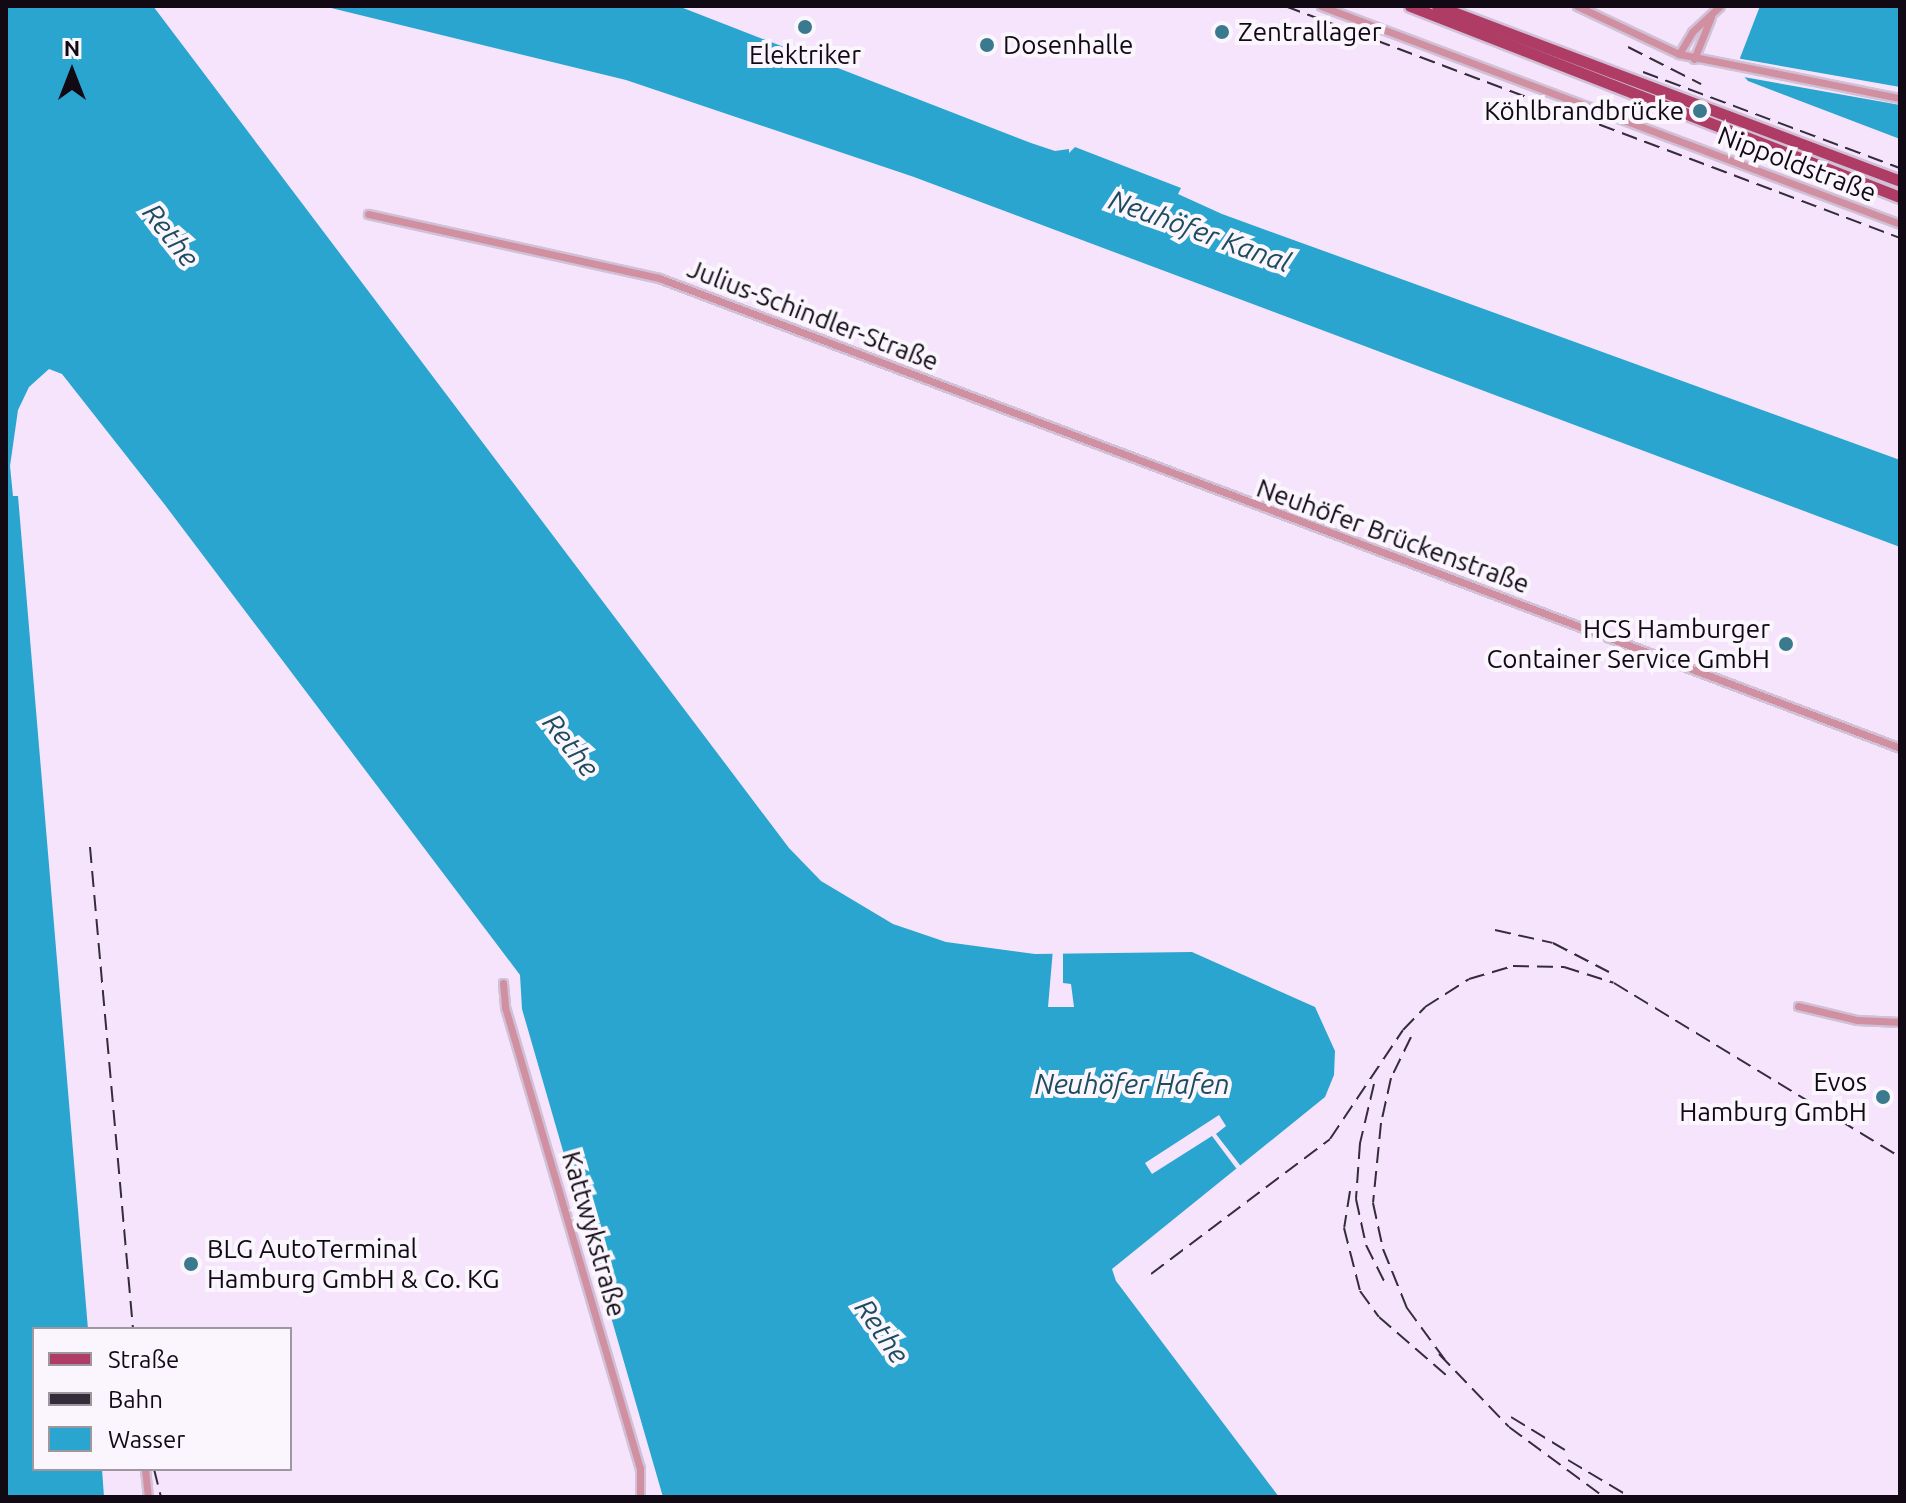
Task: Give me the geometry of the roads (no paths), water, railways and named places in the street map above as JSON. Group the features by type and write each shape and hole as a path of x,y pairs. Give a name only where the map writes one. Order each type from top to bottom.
{"main road":[{"path":"1410,6 1900,197"},
{"path":"1437,6 1900,181"}],"street":[{"name":"Nippoldstraße","path":"1321,6 1900,224"},
{"path":"1577,6 1694,59 1900,98"},
{"path":"1679,54 1692,32 1720,6"},
{"path":"1694,59 1712,15"},
{"name":"Julius-Schindler-Straße","path":"368,214 659,278 1231,496"},
{"name":"Neuhöfer Brückenstraße","path":"1231,496 1900,748"},
{"name":"Kattwykstraße","path":"503,983 505,1007 640,1468 640,1497"},
{"path":"1798,1006 1857,1020 1900,1022"},
{"path":"145,1471 148,1497"}],"water":[{"path":"6,6 153,6 789,848 821,881 893,924 946,942 1035,954 1192,952 1315,1007 1335,1051 1334,1075 1325,1097 1112,1269 1116,1281 1279,1497 663,1497 522,1009 520,975 165,505 62,374 49,369 29,387 18,410 10,466 13,496 18,496 88,1327 32,1327 32,1471 102,1471 104,1497 6,1497"},
{"name":"Neuhöfer Kanal","path":"323,6 678,6 1031,143 1055,151 1069,149 1069,153 1075,147 1181,188 1178,194 1222,214 1900,460 1900,547 914,177 626,80"},
{"path":"1760,6 1900,6 1900,139 1748,81 1740,72 1740,58"}],"railway":[{"path":"1285,6 1900,238"},
{"path":"1628,47 1701,84"},
{"path":"1643,72 1900,168"},
{"path":"90,847 133,1327"},
{"path":"1495,930 1553,943 1609,972"},
{"path":"1151,1274 1330,1139 1403,1030 1425,1007 1469,979 1513,966 1564,967 1614,983 1900,1157"},
{"path":"1411,1037 1391,1078 1381,1123 1373,1203 1383,1249 1407,1308 1445,1360"},
{"path":"1374,1084 1360,1143 1356,1199 1366,1245 1384,1281"},
{"path":"1350,1191 1344,1228 1360,1291 1379,1317 1446,1375"},
{"path":"1439,1354 1509,1427 1604,1497"},
{"path":"1511,1417 1565,1450"},
{"path":"1568,1460 1630,1497"},
{"path":"154,1471 161,1497"}],"place":[{"name":"Elektriker","path":"805,27"},
{"name":"Zentrallager","path":"1222,32"},
{"name":"Dosenhalle","path":"987,45"},
{"name":"Köhlbrandbrücke","path":"1700,111"},
{"name":"HCS Hamburger Container Service GmbH","path":"1786,644"},
{"name":"Evos Hamburg GmbH","path":"1883,1097"},
{"name":"BLG AutoTerminal Hamburg GmbH & Co. KG","path":"191,1264"}],"water label":[{"name":"Rethe","path":"171,235"},
{"name":"Rethe","path":"571,745"},
{"name":"Neuhöfer Hafen","path":"1132,1084"},
{"name":"Rethe","path":"882,1331"}]}
